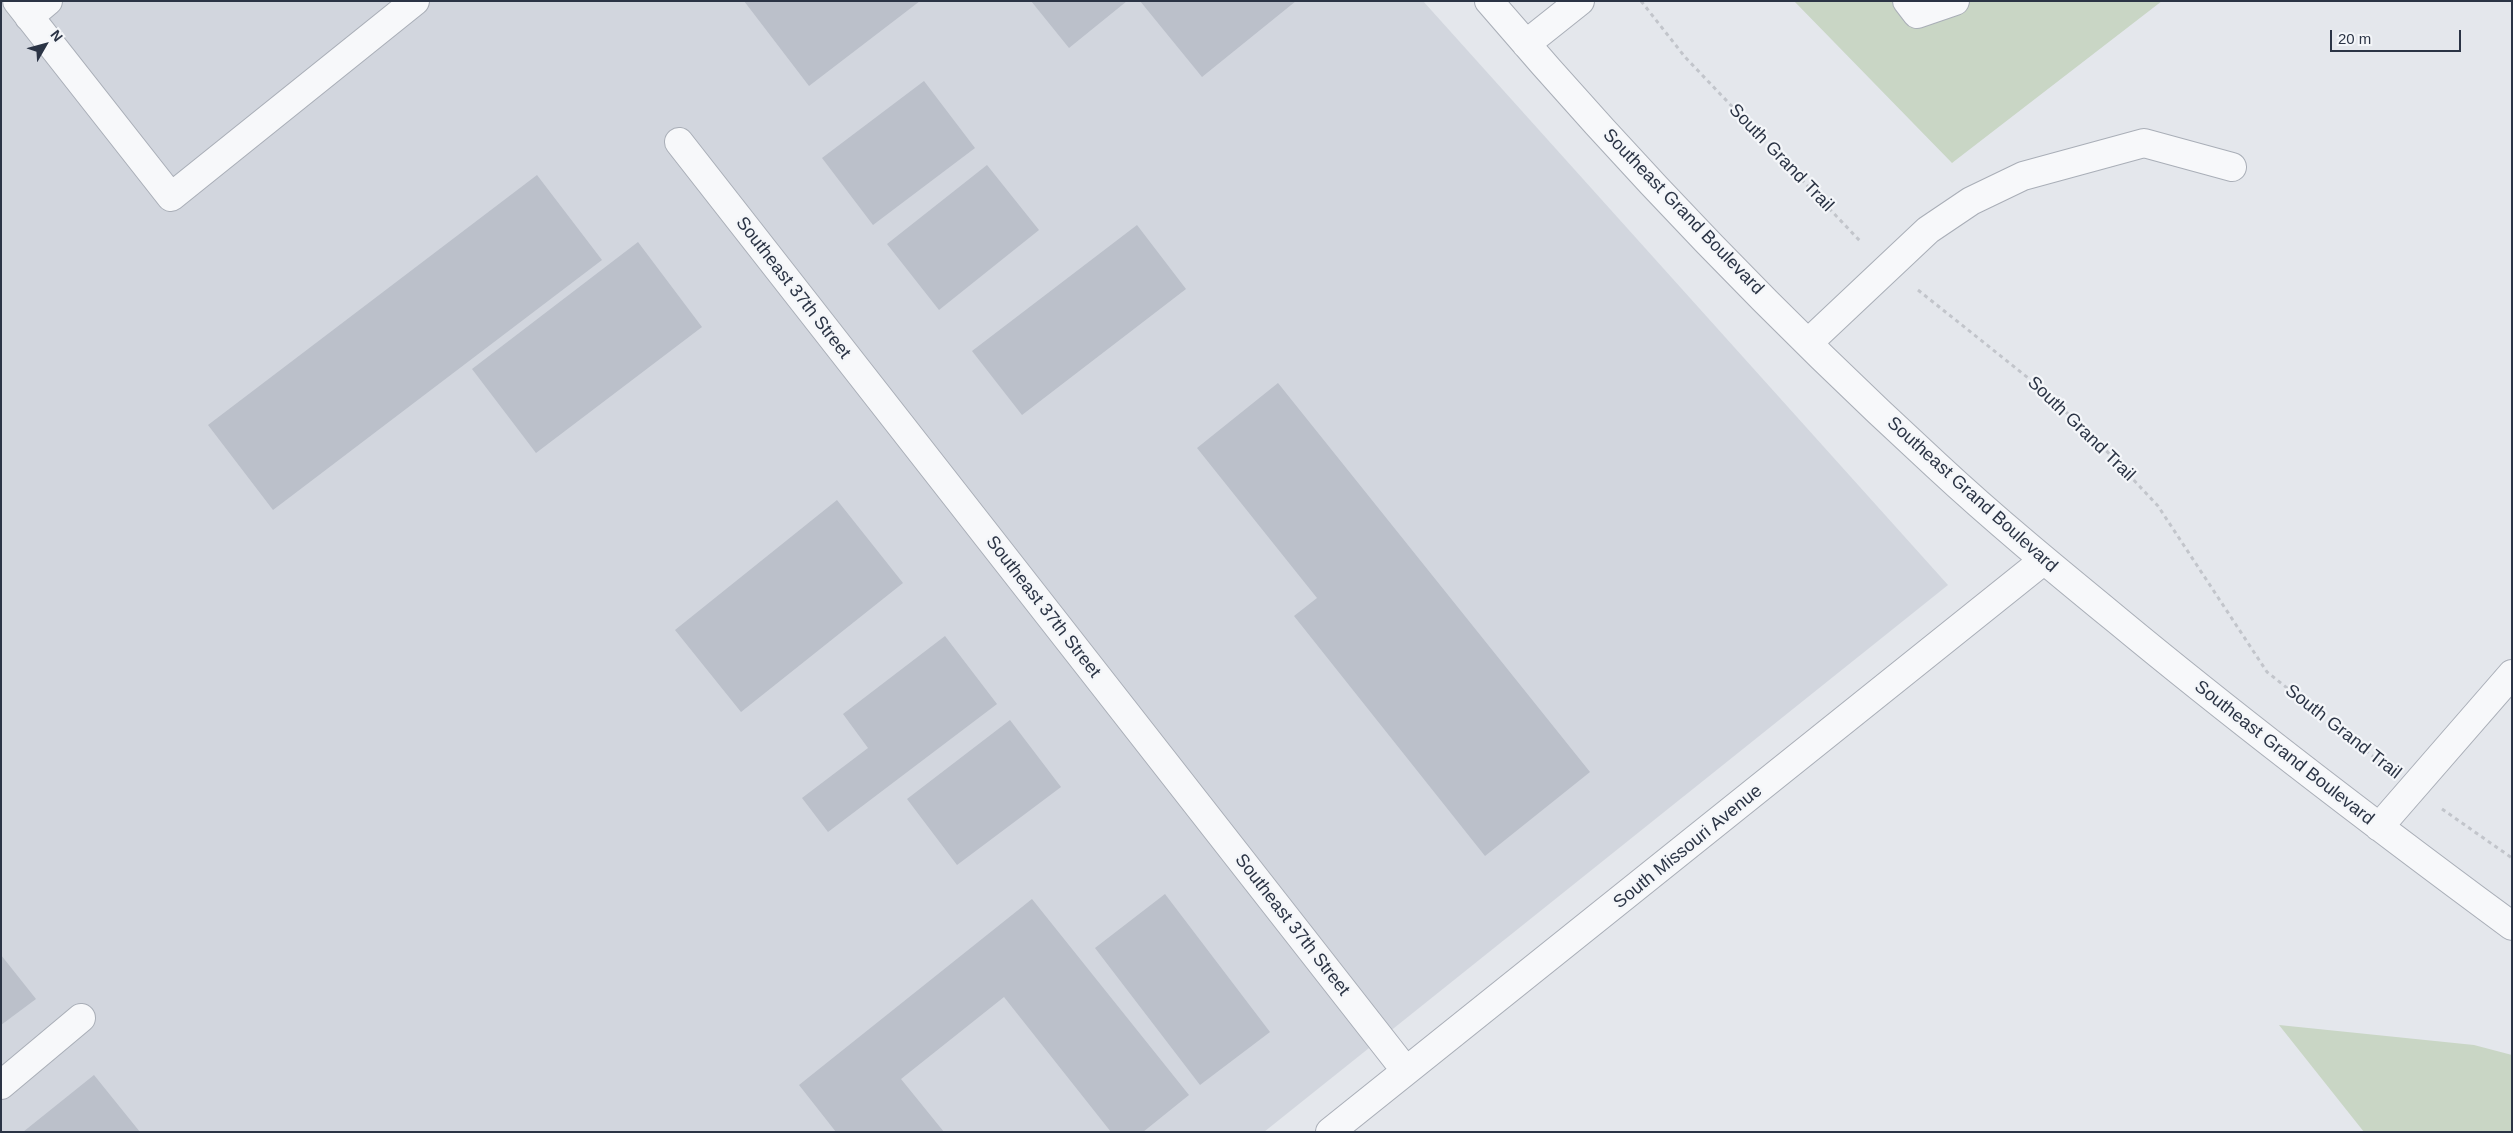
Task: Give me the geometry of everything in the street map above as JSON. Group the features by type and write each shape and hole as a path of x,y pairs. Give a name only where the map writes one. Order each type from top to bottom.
{"street":[{"path":"31,6 171,197 415,1"},
{"name":"Southeast Grand Boulevard","path":"1490,1 1526,44 1655,185 1808,343 1938,468 2044,560 2182,673 2379,828 2512,926"},
{"path":"1526,44 1580,1"},
{"path":"1907,1 1918,14 1955,1"},
{"name":"Southeast 37th Street","path":"679,142 1406,1072"},
{"path":"1808,343 1928,230 1970,201 2023,176 2144,143 2232,167"},
{"name":"South Missouri Avenue","path":"1330,1132 2044,560"},
{"path":"2379,828 2512,674"},
{"path":"1,1085 81,1018"}],"path":[{"name":"South Grand Trail","path":"1641,1 1685,57 1867,248 2037,385 2100,444 2158,506 2267,672 2414,788 2512,858"}],"shaded area":[{"path":"1,1 1423,1 1948,585 1264,1132 1,1132"}],"green space":[{"path":"1794,1 2162,1 1952,163"},
{"path":"2279,1025 2474,1045 2512,1055 2512,1132 2364,1132"}],"building":[{"path":"744,1 920,1 809,86"},
{"path":"1031,1 1127,1 1069,48"},
{"path":"1140,1 1296,1 1202,77"},
{"path":"924,81 975,148 873,225 822,158"},
{"path":"987,165 1039,230 939,310 887,244"},
{"path":"537,175 602,260 273,510 208,425"},
{"path":"1137,225 1186,289 1022,415 972,351"},
{"path":"638,242 702,327 536,453 472,369"},
{"path":"1278,383 1590,772 1485,856 1294,616 1317,598 1197,448"},
{"path":"837,500 903,583 741,712 675,630"},
{"path":"945,636 997,704 828,832 802,798 868,748 843,714"},
{"path":"1010,720 1061,787 957,865 907,799"},
{"path":"1165,894 1270,1032 1200,1085 1095,948"},
{"path":"1032,899 1189,1095 1143,1132 1111,1132 1004,997 901,1079 944,1132 836,1132 799,1085"},
{"path":"1,955 36,999 1,1025"},
{"path":"94,1075 140,1132 23,1132"}]}
